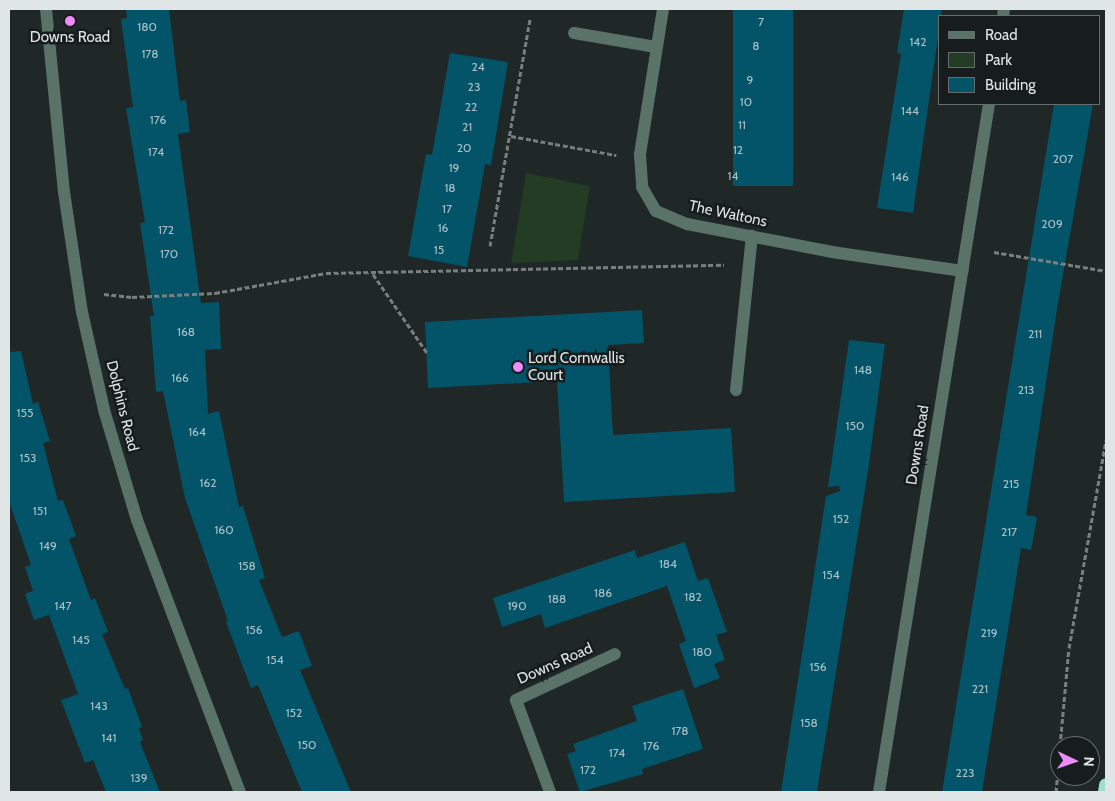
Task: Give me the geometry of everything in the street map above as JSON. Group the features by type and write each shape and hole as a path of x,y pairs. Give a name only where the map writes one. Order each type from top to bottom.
{"highway":[{"path":"1105,792 1106,785"}],"street":[{"name":"Dolphins Road","path":"46,9 62,182 82,312 104,410 140,529 240,792"},
{"name":"The Waltons","path":"663,9 640,155 642,187 656,211 687,224 832,252 963,271"},
{"path":"574,33 656,47"},
{"name":"Downs Road","path":"879,792 989,105"},
{"path":"736,390 747,264 752,236"},
{"name":"Downs Road","path":"550,792 516,700 615,654"}],"path":[{"path":"490,246 511,136 530,19"},
{"path":"511,136 621,156"},
{"path":"994,252 1106,271"},
{"path":"103,294 132,297 215,293 326,273 373,274 747,264"},
{"path":"373,274 427,353"},
{"path":"1061,736 1069,648 1106,440"}],"green space":[{"path":"526,173 590,186 578,260 511,263"}],"building":[{"path":"126,9 169,9 180,101 186,100 190,132 178,134 201,303 219,302 221,349 205,350 208,414 219,411 239,507 243,506 265,578 259,580 282,637 299,631 312,666 300,670 351,792 302,792 258,685 251,688 226,622 228,621 185,498 163,391 156,392 150,316 154,316 140,223 145,222 126,108 133,107 121,19 127,18"},
{"path":"733,9 793,9 793,186 733,186"},
{"path":"904,9 942,9 941,15 938,15 938,37 913,213 877,208 901,54 897,53"},
{"path":"450,53 508,62 491,165 485,164 467,267 408,256 426,154 432,155"},
{"path":"1054,105 1093,105 1057,309 1026,515 1037,517 1031,550 1021,548 982,792 942,792"},
{"path":"642,310 644,343 608,345 613,435 731,428 735,492 564,502 557,381 428,388 425,322"},
{"path":"849,340 885,344 869,464 817,792 781,792 826,496 840,491 839,486 828,487"},
{"path":"21,351 33,404 38,402 50,441 43,443 58,501 63,500 76,536 69,539 91,600 95,598 108,632 102,634 125,689 128,688 142,727 139,728 143,740 140,742 160,792 106,792 93,760 85,763 61,700 78,694 49,615 34,620 25,594 33,591 25,567 31,565 9,501 9,352"},
{"path":"685,542 698,581 708,578 727,632 716,635 725,660 714,664 720,678 694,688 679,644 686,641 667,586 545,628 541,614 502,627 493,598 635,550 637,558"},
{"path":"683,689 703,749 642,769 643,774 580,792 567,754 576,751 573,744 637,721 632,706"}],"place":[{"name":"Downs Road","path":"70,21"},
{"name":"Lord Cornwallis Court","path":"518,367"}]}
